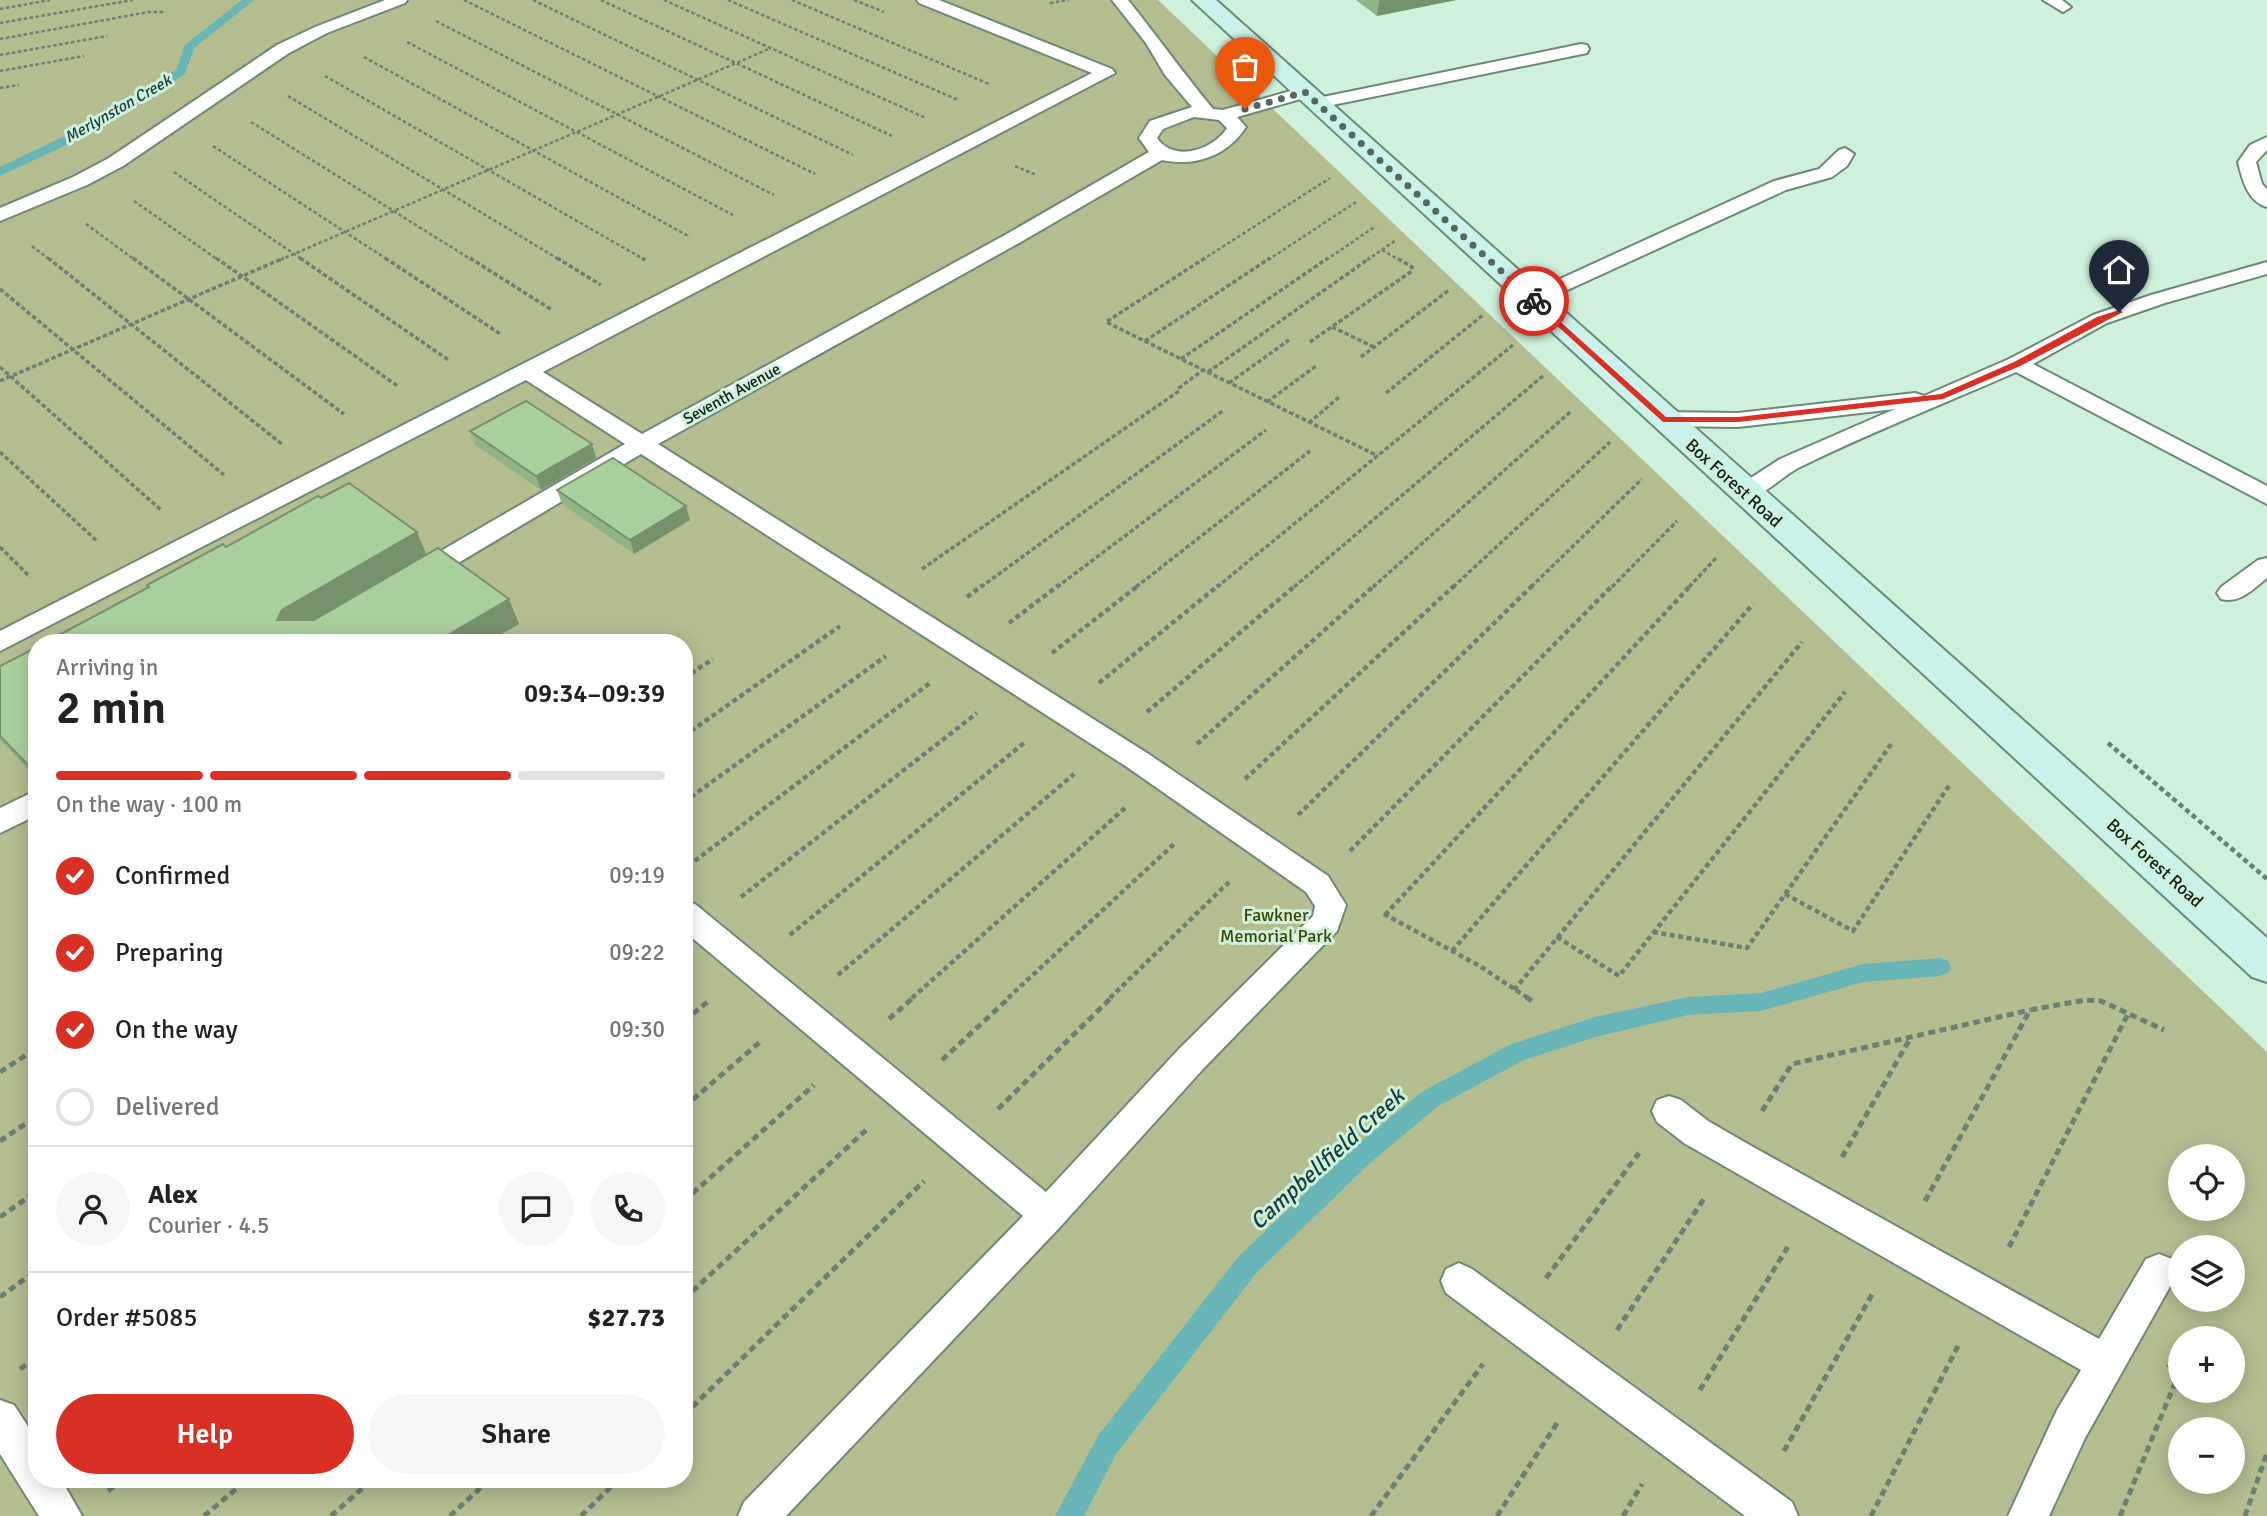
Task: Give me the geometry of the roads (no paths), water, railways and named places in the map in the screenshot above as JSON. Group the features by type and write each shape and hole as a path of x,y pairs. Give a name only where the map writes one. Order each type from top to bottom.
{"street":[{"name":"Box Forest Road","path":"1203,0 2267,964"}],"lane":[{"path":"0,215 95,174 177,123 281,50 317,32 398,0"},
{"path":"0,642 1106,73 925,0"},
{"path":"1120,0 1145,31 1171,71 1215,113 1237,127 1233,136 1220,146 1188,157 1162,152 1150,144 1148,138 1156,125 1182,115 1215,113 1311,98 1581,49"},
{"path":"2267,142 2256,149 2247,162 2253,185 2267,201"},
{"name":"Seventh Avenue","path":"401,586 640,445 1162,152"},
{"path":"1532,299 1781,185"},
{"path":"1745,492 1788,464 2017,364 2100,319 2158,299 2267,268"},
{"path":"2017,364 2267,496"},
{"path":"535,366 614,419 640,445 1062,712 1210,811 1322,891 1331,905 1326,922 1191,1059 1048,1215 758,1516"},
{"path":"1663,419 1738,420 1943,397"},
{"path":"2230,593 2267,566"},
{"path":"0,822 28,806"},
{"path":"693,920 1048,1215"},
{"path":"1669,1111 1696,1132 2106,1364"},
{"path":"2028,1516 2071,1424 2159,1271"},
{"path":"1459,1282 1778,1516"},
{"path":"0,1419 28,1462"},
{"path":"45,1488 62,1516"}],"waterway":[{"name":"Merlynston Creek","path":"0,172 92,128 181,72 189,47 249,0"},
{"name":"Campbellfield Creek","path":"1069,1516 1107,1445 1248,1264 1362,1155 1430,1099 1517,1052 1595,1027 1688,1006 1761,1002 1863,973 1940,967"}],"park label":[{"name":"Fawkner Memorial Park","path":"1276,925"}]}
